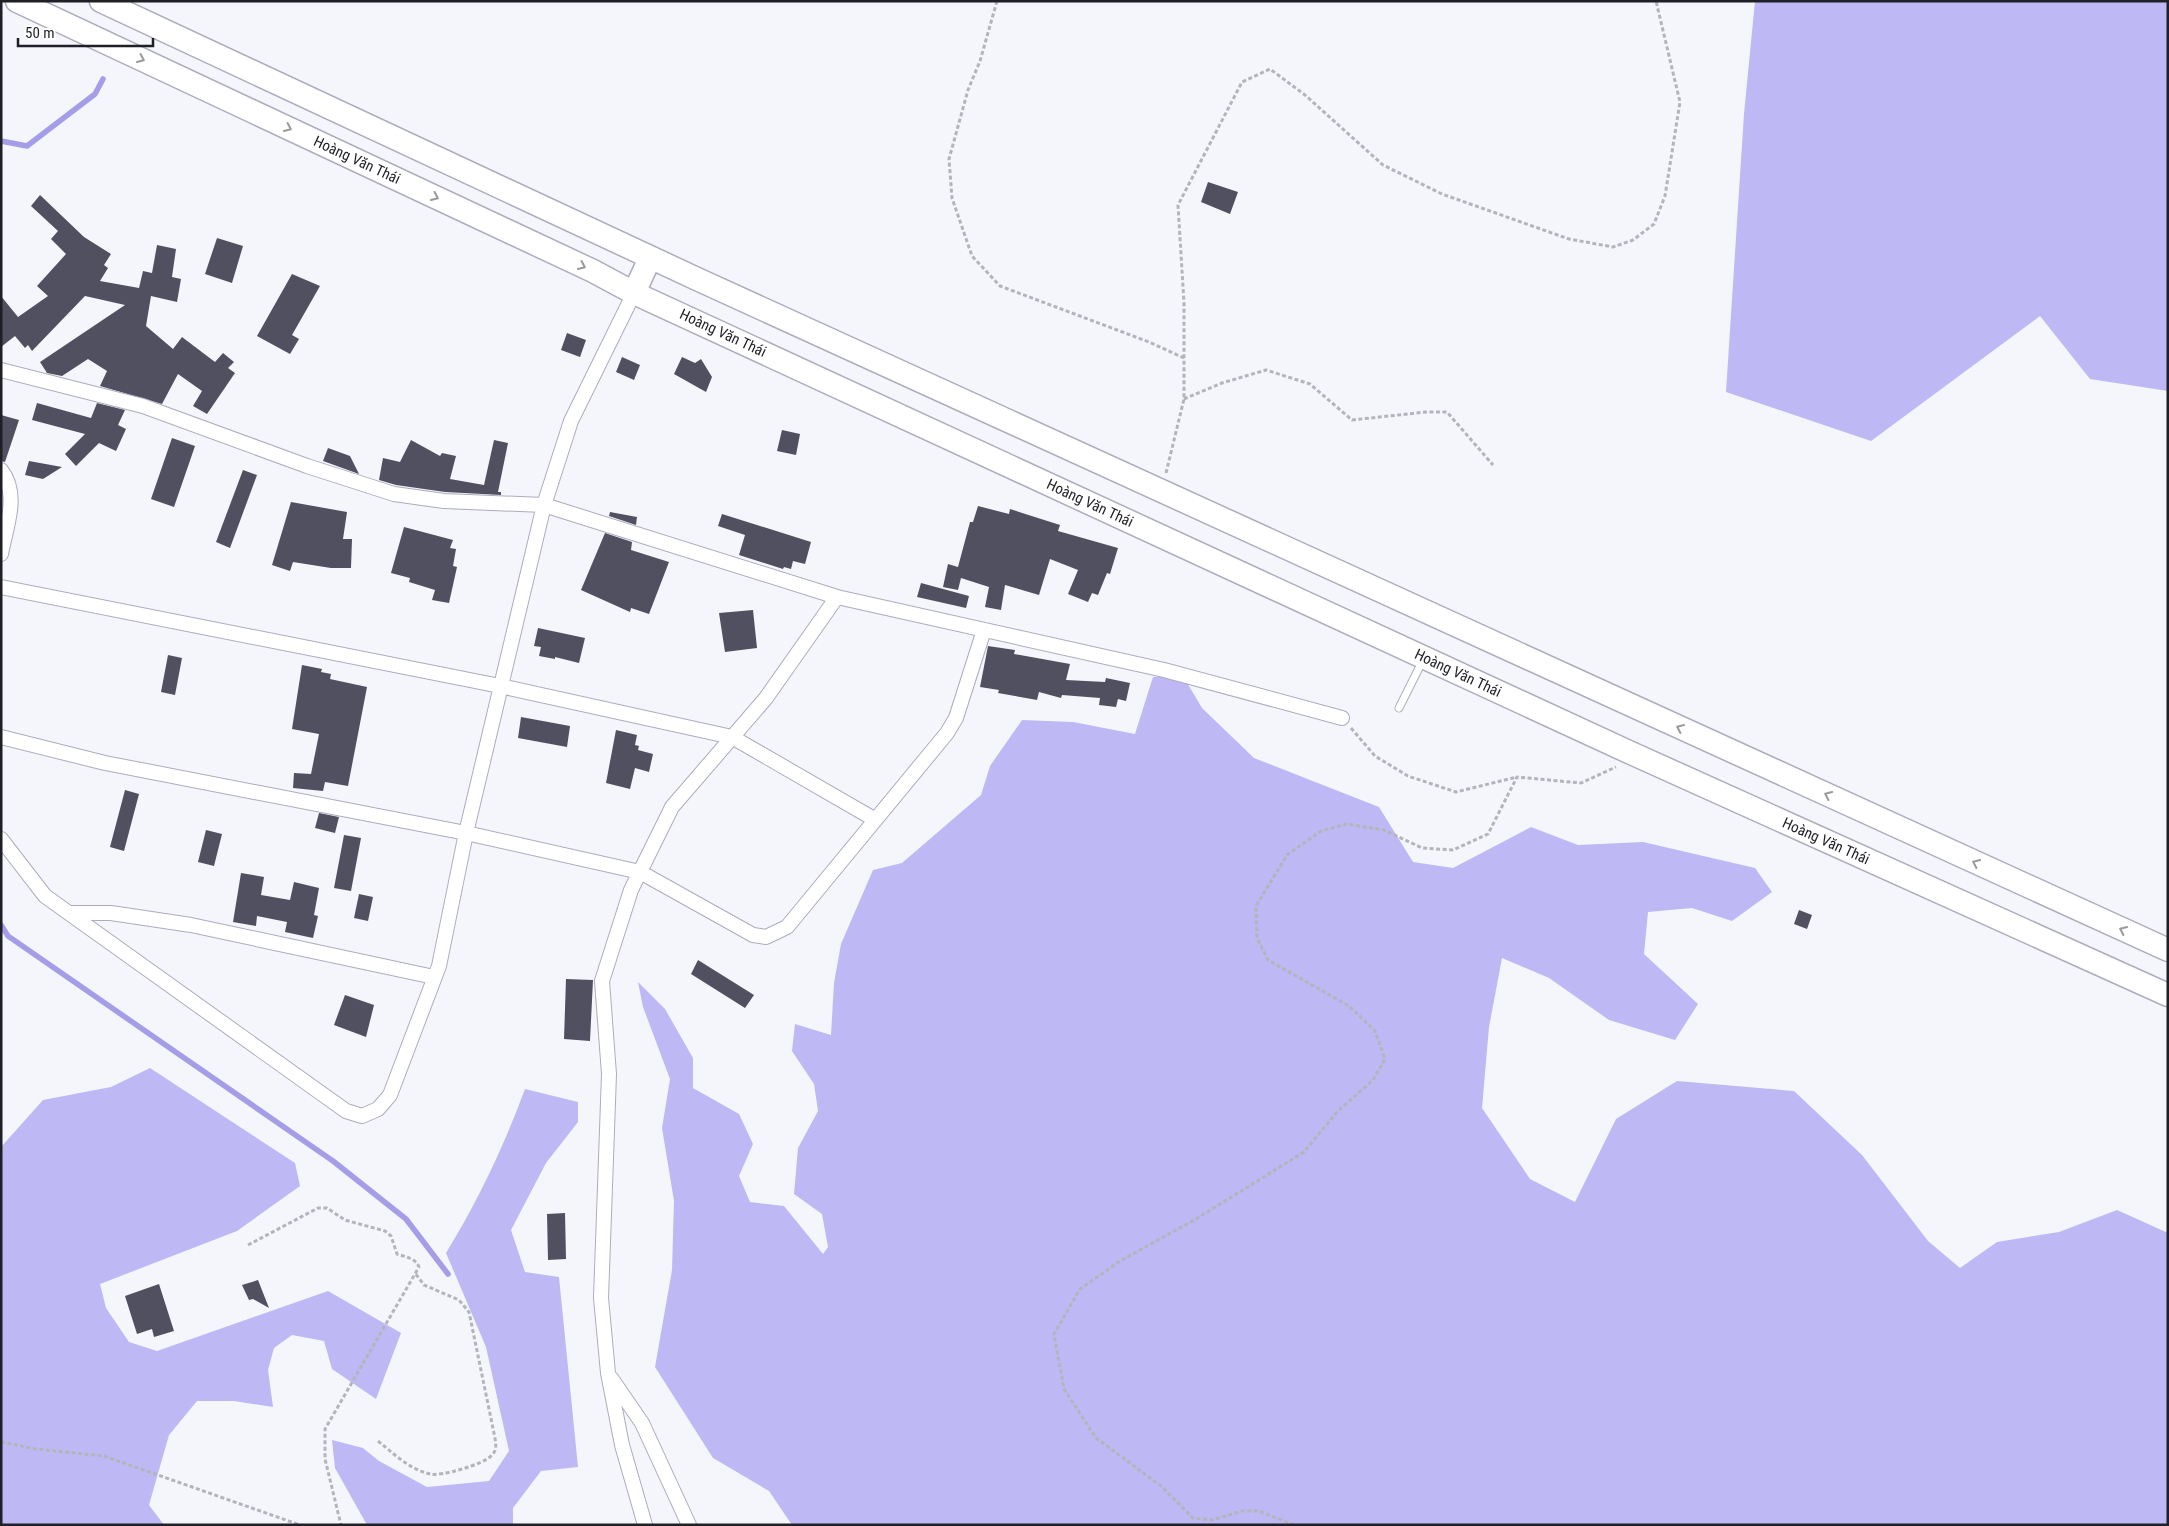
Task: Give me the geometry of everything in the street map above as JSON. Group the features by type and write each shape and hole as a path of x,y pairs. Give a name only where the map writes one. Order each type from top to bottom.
{"main road":[{"name":"Hoàng Văn Thái","path":"17,1 593,271 634,293 1631,753 2168,995"},
{"path":"100,1 650,258 2168,950"},
{"path":"634,293 650,258"}],"street":[{"path":"1,839 45,896 346,1111 362,1116 378,1109 390,1095 439,966 466,832 544,505 571,420 634,293"},
{"path":"1,370 142,406 307,466 394,494 444,501 544,505 837,597 1164,670 1342,718"},
{"path":"1,470 8,480 12,495 1,554"},
{"path":"1,586 500,686 732,737 874,819"},
{"path":"645,1525 622,1445 608,1374 601,1298 609,1074 602,982 631,890 672,807 766,698 837,597"},
{"path":"1,737 105,763 466,832 640,872 753,935 766,936 787,927 874,819 947,733 956,718 984,630"},
{"path":"69,912 111,913 191,925 434,977"},
{"path":"608,1374 642,1423 689,1525"}],"lane":[{"path":"1399,708 1424,657"}],"path":[{"path":"997,1 980,61 968,90 949,159 952,198 972,256 1000,286 1149,342 1184,358"},
{"path":"1162,491 1184,399 1184,303 1178,206 1242,82 1270,69 1305,95 1383,165 1460,200 1569,239 1613,247 1633,240 1654,224 1666,196 1680,102 1656,1"},
{"path":"1184,399 1222,383 1266,370 1310,384 1352,420 1426,412 1447,412 1493,465"},
{"path":"1342,718 1375,756 1408,776 1456,792 1518,777 1582,783 1617,767 1631,753"},
{"path":"1294,1525 1259,1511 1242,1511 1212,1520 1193,1518 1161,1486 1096,1438 1064,1389 1054,1334 1080,1289 1120,1261 1196,1219 1304,1152 1337,1112 1373,1080 1385,1059 1375,1031 1348,1006 1268,960 1257,938 1256,906 1287,855 1321,831 1347,824 1384,830 1422,848 1453,850 1488,834 1518,777"},
{"path":"248,1245 318,1208 327,1208 345,1220 385,1231 391,1236 397,1254 417,1262 419,1267 325,1429 325,1459 341,1525"},
{"path":"378,1441 402,1461 432,1475 446,1474 490,1458 496,1450 469,1312 459,1300 424,1285 415,1273"},
{"path":"1,1442 36,1449 104,1456 300,1525"}],"shaded area":[{"path":"1755,1 2168,1 2168,391 2090,379 2040,316 1871,441 1726,392 1744,114"},
{"path":"1183,676 1202,708 1254,758 1379,807 1413,862 1453,868 1531,827 1578,845 1643,842 1755,868 1772,892 1732,921 1692,908 1648,912 1644,954 1698,1004 1675,1040 1609,1020 1549,978 1502,958 1489,1027 1482,1108 1530,1179 1575,1202 1616,1119 1677,1081 1794,1091 1862,1155 1928,1241 1960,1268 1997,1242 2059,1232 2117,1210 2168,1233 2168,1525 792,1525 769,1491 713,1458 655,1367 672,1270 674,1201 662,1128 670,1079 643,1007 638,982 665,1009 693,1058 693,1088 739,1114 753,1144 739,1176 750,1202 784,1206 823,1254 828,1247 822,1214 794,1194 798,1148 818,1111 814,1084 792,1051 795,1024 831,1035 834,983 841,944 873,870 902,863 981,795 990,766 1022,720 1073,722 1135,734 1153,677"},
{"path":"150,1068 295,1163 300,1186 237,1231 100,1284 106,1308 129,1342 157,1351 328,1291 401,1333 376,1399 332,1369 324,1341 292,1335 274,1348 268,1370 273,1407 234,1401 197,1401 169,1435 149,1505 164,1525 1,1525 1,1147 43,1100 111,1087"},
{"path":"525,1089 578,1102 578,1122 546,1163 511,1230 525,1272 559,1277 578,1467 541,1471 513,1508 513,1525 367,1525 335,1468 332,1440 363,1448 379,1461 427,1487 489,1481 509,1451 486,1347 446,1253 490,1173"}],"building":[{"path":"1208,182 1238,192 1230,214 1201,202"},
{"path":"40,195 84,237 111,254 104,265 108,268 100,281 139,288 143,271 152,273 157,245 176,249 172,277 181,279 177,302 151,296 146,326 173,349 182,337 215,362 223,353 234,362 228,368 235,373 207,414 193,406 202,391 178,374 162,404 100,386 107,371 88,359 62,376 47,373 40,362 125,305 85,296 32,351 28,345 25,348 15,336 1,347 1,296 18,317 48,296 37,286 66,254 51,239 58,231 31,206"},
{"path":"217,238 243,246 232,283 205,274"},
{"path":"292,274 320,286 292,335 299,339 290,354 257,336"},
{"path":"567,333 586,340 580,357 561,350"},
{"path":"622,357 640,365 634,380 616,372"},
{"path":"682,357 695,363 701,359 712,377 706,392 674,374"},
{"path":"37,403 91,418 97,403 125,410 118,425 126,429 116,451 99,443 76,466 65,454 85,434 32,420"},
{"path":"1,415 19,420 5,462 1,461"},
{"path":"782,430 800,434 796,455 777,451"},
{"path":"172,438 195,446 174,507 151,499"},
{"path":"411,440 440,456 442,453 456,456 450,479 484,485 494,440 508,443 498,492 501,492 501,495 445,492 396,485 379,480 383,458 400,462"},
{"path":"328,448 350,456 359,474 323,461"},
{"path":"29,461 62,467 43,479 25,475"},
{"path":"243,470 257,475 230,548 216,542"},
{"path":"291,502 347,512 343,539 352,539 351,568 331,568 293,562 290,571 272,565"},
{"path":"978,506 1009,514 1010,509 1060,525 1058,531 1118,548 1110,574 1107,573 1098,595 1092,593 1088,602 1068,594 1078,570 1050,559 1039,595 1005,585 1001,610 985,607 989,587 961,578 958,590 943,587 948,564 958,567 970,522 973,522"},
{"path":"610,512 637,517 636,525 609,516"},
{"path":"722,514 811,542 805,564 793,561 791,569 784,567 783,569 739,555 745,535 718,526"},
{"path":"404,527 453,540 450,548 456,549 453,566 457,567 449,603 432,600 435,590 409,582 410,578 391,573"},
{"path":"605,533 632,542 631,550 669,562 649,614 631,608 630,612 581,590"},
{"path":"921,583 969,596 966,608 917,597"},
{"path":"753,610 757,648 725,652 719,613"},
{"path":"538,628 585,638 579,663 555,657 555,659 539,656 541,647 534,646"},
{"path":"988,646 1015,650 1014,654 1070,664 1066,680 1105,682 1106,678 1130,683 1126,701 1118,699 1116,707 1099,705 1100,698 1062,695 1061,698 1039,692 1037,700 998,693 999,690 980,687"},
{"path":"168,655 182,658 175,695 161,692"},
{"path":"302,665 322,669 321,672 331,674 330,679 367,687 348,786 325,782 323,791 293,788 294,773 311,774 319,734 292,729"},
{"path":"521,717 570,726 567,747 518,738"},
{"path":"616,730 637,735 635,745 639,746 638,750 653,754 649,772 635,768 630,789 606,783"},
{"path":"125,790 139,794 124,851 110,847"},
{"path":"319,813 339,817 335,833 315,828"},
{"path":"206,830 222,834 214,866 198,862"},
{"path":"344,835 361,838 351,891 334,888"},
{"path":"241,873 264,877 261,895 290,900 294,882 319,888 314,915 318,916 313,938 285,932 287,922 257,916 256,926 233,922"},
{"path":"359,894 373,897 368,921 354,918"},
{"path":"1799,910 1812,915 1807,929 1794,924"},
{"path":"698,960 754,995 745,1008 691,974"},
{"path":"566,979 593,980 590,1041 564,1039"},
{"path":"345,995 374,1005 366,1037 334,1025"},
{"path":"565,1213 566,1259 548,1260 547,1214"},
{"path":"258,1280 269,1308 253,1299 249,1300 242,1285"},
{"path":"159,1284 174,1331 154,1337 152,1329 137,1334 125,1296"}],"waterway":[{"path":"1,141 27,146 95,94 103,79"},
{"path":"1,925 8,936 333,1161 406,1219 448,1274"}]}
